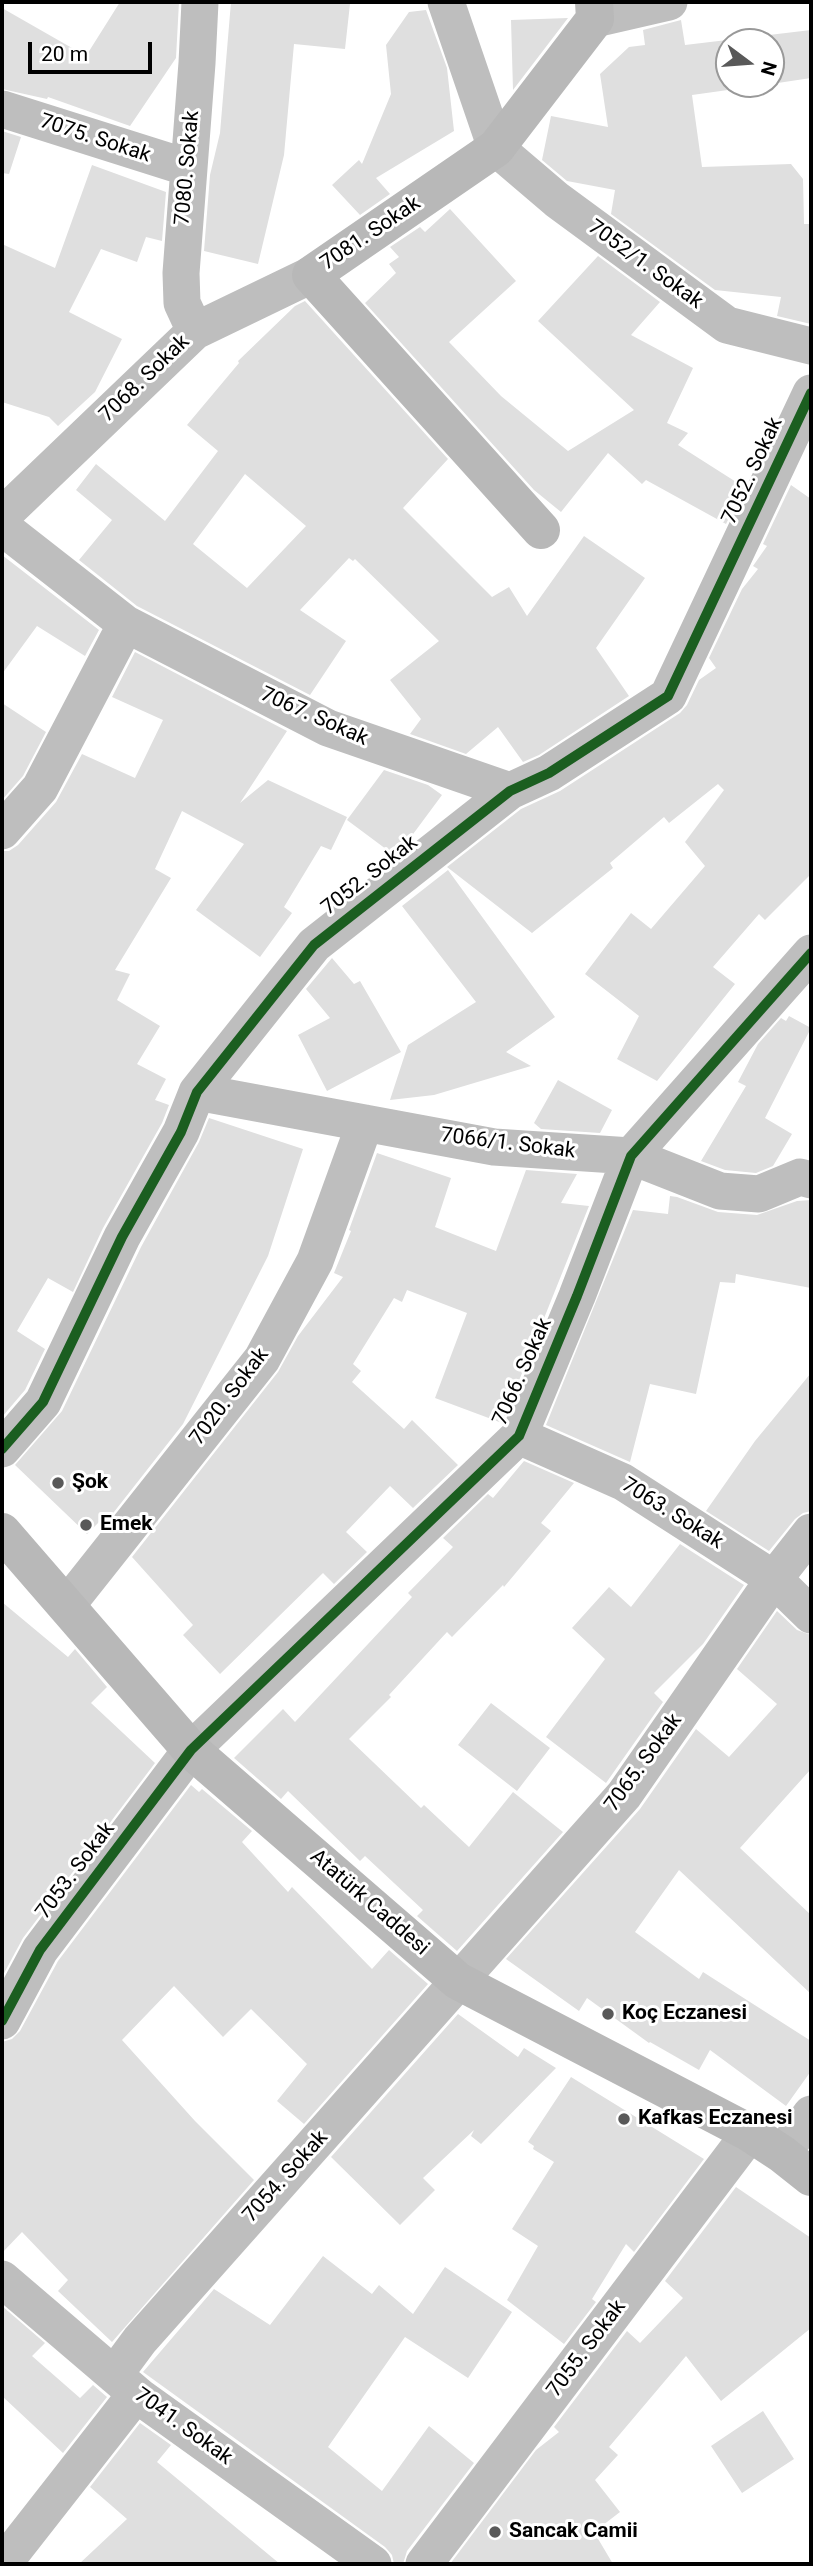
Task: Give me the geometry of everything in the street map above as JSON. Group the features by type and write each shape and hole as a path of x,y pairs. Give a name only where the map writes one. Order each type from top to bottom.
{"main road":[{"name":"7081. Sokak","path":"541,530 312,275 496,148 595,10"},
{"name":"Atatürk Caddesi","path":"2,1532 191,1750 458,1981 750,2133 811,2178"}],"street":[{"name":"7080. Sokak","path":"195,331 183,303 181,283 200,2"},
{"path":"446,2 496,148"},
{"path":"595,10 669,2"},
{"name":"7075. Sokak","path":"2,109 189,168"},
{"name":"7052/1. Sokak","path":"496,148 556,200 727,325 811,346"},
{"name":"7068. Sokak","path":"2,516 195,331 312,275"},
{"name":"7052. Sokak","path":"2,1449 43,1402 122,1237 181,1132 197,1092 314,945 510,791 549,772 668,696 811,393"},
{"name":"7067. Sokak","path":"2,527 126,624 328,728 510,791"},
{"path":"2,831 40,788 126,624"},
{"name":"7066. Sokak","path":"191,1750 519,1436 631,1156 811,953"},
{"name":"7066/1. Sokak","path":"197,1092 494,1147 631,1156 720,1191 760,1194 800,1177 811,1180"},
{"name":"7020. Sokak","path":"67,1605 262,1359 315,1261 365,1123"},
{"name":"7063. Sokak","path":"519,1436 623,1482 774,1578 811,1615"},
{"name":"7065. Sokak","path":"458,1981 624,1795 774,1578 811,1532"},
{"name":"7053. Sokak","path":"2,2021 40,1950 191,1750"},
{"name":"7054. Sokak","path":"3,2564 125,2384 140,2340 458,1981"},
{"path":"782,2154 811,2114"},
{"name":"7055. Sokak","path":"424,2564 750,2133"},
{"name":"7041. Sokak","path":"2,2279 125,2384 373,2564"}],"building":[{"path":"120,2 179,2 176,58 130,126 48,97 47,99 2,89 2,8 86,56"},
{"path":"231,2 350,4 345,49 294,44 284,155 258,264 204,251 210,175 220,133"},
{"path":"426,10 447,68 454,131 376,178 390,194 360,215 332,185 359,160 362,164 391,94 386,45 409,12"},
{"path":"568,18 513,90 511,20"},
{"path":"681,20 685,45 715,41 715,92 692,95 702,167 791,164 803,179 804,224 811,224 811,324 777,316 781,297 715,290 611,214 615,190 567,181 542,160 551,116 608,127 600,74 629,47 645,45 643,30"},
{"path":"811,30 811,78 785,82 785,33"},
{"path":"2,131 21,137 9,174 2,173"},
{"path":"92,165 166,192 162,241 146,237 137,262 101,249 69,312 122,339 95,392 58,426 49,417 2,402 2,244 55,268"},
{"path":"450,209 516,281 449,342 501,396 568,451 634,410 538,321 598,256 660,302 631,335 693,368 667,423 688,433 678,445 744,487 726,524 646,480 642,484 608,453 561,512 534,490 365,303 396,273 389,264 399,257 390,247 420,227 425,232"},
{"path":"305,301 448,459 403,508 492,597 509,587 527,616 584,536 645,578 596,648 629,696 539,755 523,762 498,727 466,754 410,734 421,719 390,680 439,641 355,559 353,561 349,558 300,610 346,641 310,695 137,606 79,560 112,520 76,490 96,464 165,521 218,451 187,425 238,361 295,306","holes":["245,474 306,526 247,588 193,544"]},
{"path":"791,485 811,499 811,874 765,920 759,914 713,967 735,984 657,1081 617,1059 639,1016 585,974 631,913 651,929 705,866 685,842 724,790 718,784 669,823 664,817 610,863 613,868 532,933 447,867 521,809 560,791 680,713 699,680 716,668 709,658 742,589 758,569 753,566 767,546 763,544"},
{"path":"2,555 99,630 85,656 37,626 2,674"},
{"path":"135,652 287,731 240,803 268,780 347,817 331,850 321,846 284,907 292,913 260,957 196,910 244,844 182,811 155,869 171,878 115,970 130,974 117,1000 160,1026 137,1064 166,1079 155,1100 169,1105 162,1123 103,1228 73,1292 48,1278 17,1331 45,1349 25,1390 2,1417 2,851 9,851 18,845 56,802 82,754 135,778 163,720 112,697"},
{"path":"2,703 46,732 23,776 2,800"},
{"path":"384,770 428,785 442,795 402,849 394,855 347,820"},
{"path":"448,870 555,1017 506,1052 531,1066 434,1095 390,1100 408,1045 476,1002 402,906"},
{"path":"332,958 354,984 360,981 401,1052 327,1091 298,1035 330,1018 306,989"},
{"path":"789,1016 811,1028 765,1118 792,1134 773,1166 756,1173 725,1170 701,1161 746,1086 738,1082 758,1044 781,1018 786,1021"},
{"path":"558,1080 612,1110 600,1133 541,1129 534,1123"},
{"path":"209,1118 303,1149 268,1256 183,1424 103,1526 99,1522 87,1534 15,1465 62,1411 141,1247 199,1142"},
{"path":"377,1153 451,1178 435,1227 496,1251 526,1170 577,1174 561,1203 589,1206 502,1423 435,1398 467,1313 407,1290 402,1302 394,1298 353,1364 361,1371 352,1382 404,1429 412,1420 458,1465 413,1508 390,1486 346,1532 367,1552 334,1584 323,1573 220,1674 183,1635 193,1625 132,1557 278,1372 298,1336 343,1277 334,1273"},
{"path":"670,1196 718,1212 757,1215 797,1201 811,1200 811,1288 736,1274 735,1283 720,1282 696,1394 650,1384 630,1462 546,1425 633,1210 668,1214"},
{"path":"811,1373 811,1511 795,1519 769,1551 706,1511 755,1441"},
{"path":"524,1461 574,1483 541,1523 551,1531 504,1587 503,1585 452,1637 447,1632 389,1695 391,1697 349,1739 421,1808 424,1805 469,1847 513,1792 563,1832 457,1951 417,1916 423,1910 365,1856 360,1861 288,1791 281,1799 234,1758 283,1709 295,1722 412,1597 408,1593 453,1547 443,1538 488,1494 493,1498"},
{"path":"680,1544 744,1585 703,1644 654,1693 663,1702 606,1783 546,1737 605,1659 572,1628 609,1587 631,1607"},
{"path":"2,1602 68,1657 75,1649 107,1687 91,1703 155,1763 23,1938 2,1977"},
{"path":"777,1611 797,1630 811,1635 811,1769 740,1848 811,1915 811,1994 679,1870 635,1932 699,1979 703,1972 811,2041 811,2071 786,2106 710,2050 699,2070 649,2043 587,1998 579,2011 506,1959 640,1809 696,1729 729,1757 777,1704 737,1669"},
{"path":"491,1703 550,1748 517,1791 458,1745"},
{"path":"191,1785 199,1792 202,1789 252,1831 242,1842 288,1892 292,1887 372,1969 389,1950 428,1984 304,2124 277,2101 307,2064 251,2009 223,2037 174,1986 122,2040 195,2121 254,2180 112,2342 58,2291 68,2280 22,2232 2,2253 2,2042 12,2039 20,2031 58,1961"},
{"path":"458,2014 518,2057 524,2048 556,2068 481,2144 471,2136 474,2130 423,2178 435,2190 400,2225 331,2157"},
{"path":"571,2077 704,2159 634,2252 626,2244 592,2299 596,2302 564,2344 507,2300 538,2246 512,2229 554,2162 533,2149 534,2146 528,2142"},
{"path":"736,2187 811,2238 811,2328 721,2401 686,2356 609,2447 618,2455 595,2480 620,2512 594,2532 613,2564 450,2564 536,2450 559,2432 554,2427 627,2331 640,2343 683,2298 665,2281"},
{"path":"323,2256 372,2294 379,2285 413,2314 445,2267 512,2312 468,2378 405,2337 328,2447 382,2491 429,2426 474,2463 407,2551 403,2564 394,2564 392,2555 385,2547 143,2372 214,2289 270,2325"},
{"path":"2,2306 45,2343 32,2356 80,2398 93,2385 107,2397 63,2453 2,2396"},
{"path":"763,2411 794,2459 742,2493 711,2446"},
{"path":"140,2423 171,2445 157,2462 280,2564 79,2564 127,2519 90,2487"}],"cycle path":[{"path":"2,1449 43,1402 122,1237 181,1132 197,1092 314,945 510,791 549,773 668,696 811,393"},
{"path":"2,2021 40,1950 191,1750 519,1436 631,1156 811,953"}],"place":[{"name":"Şok","path":"58,1483"},
{"name":"Emek","path":"86,1525"},
{"name":"Koç Eczanesi","path":"608,2014"},
{"name":"Kafkas Eczanesi","path":"624,2119"},
{"name":"Sancak Camii","path":"495,2532"}]}
